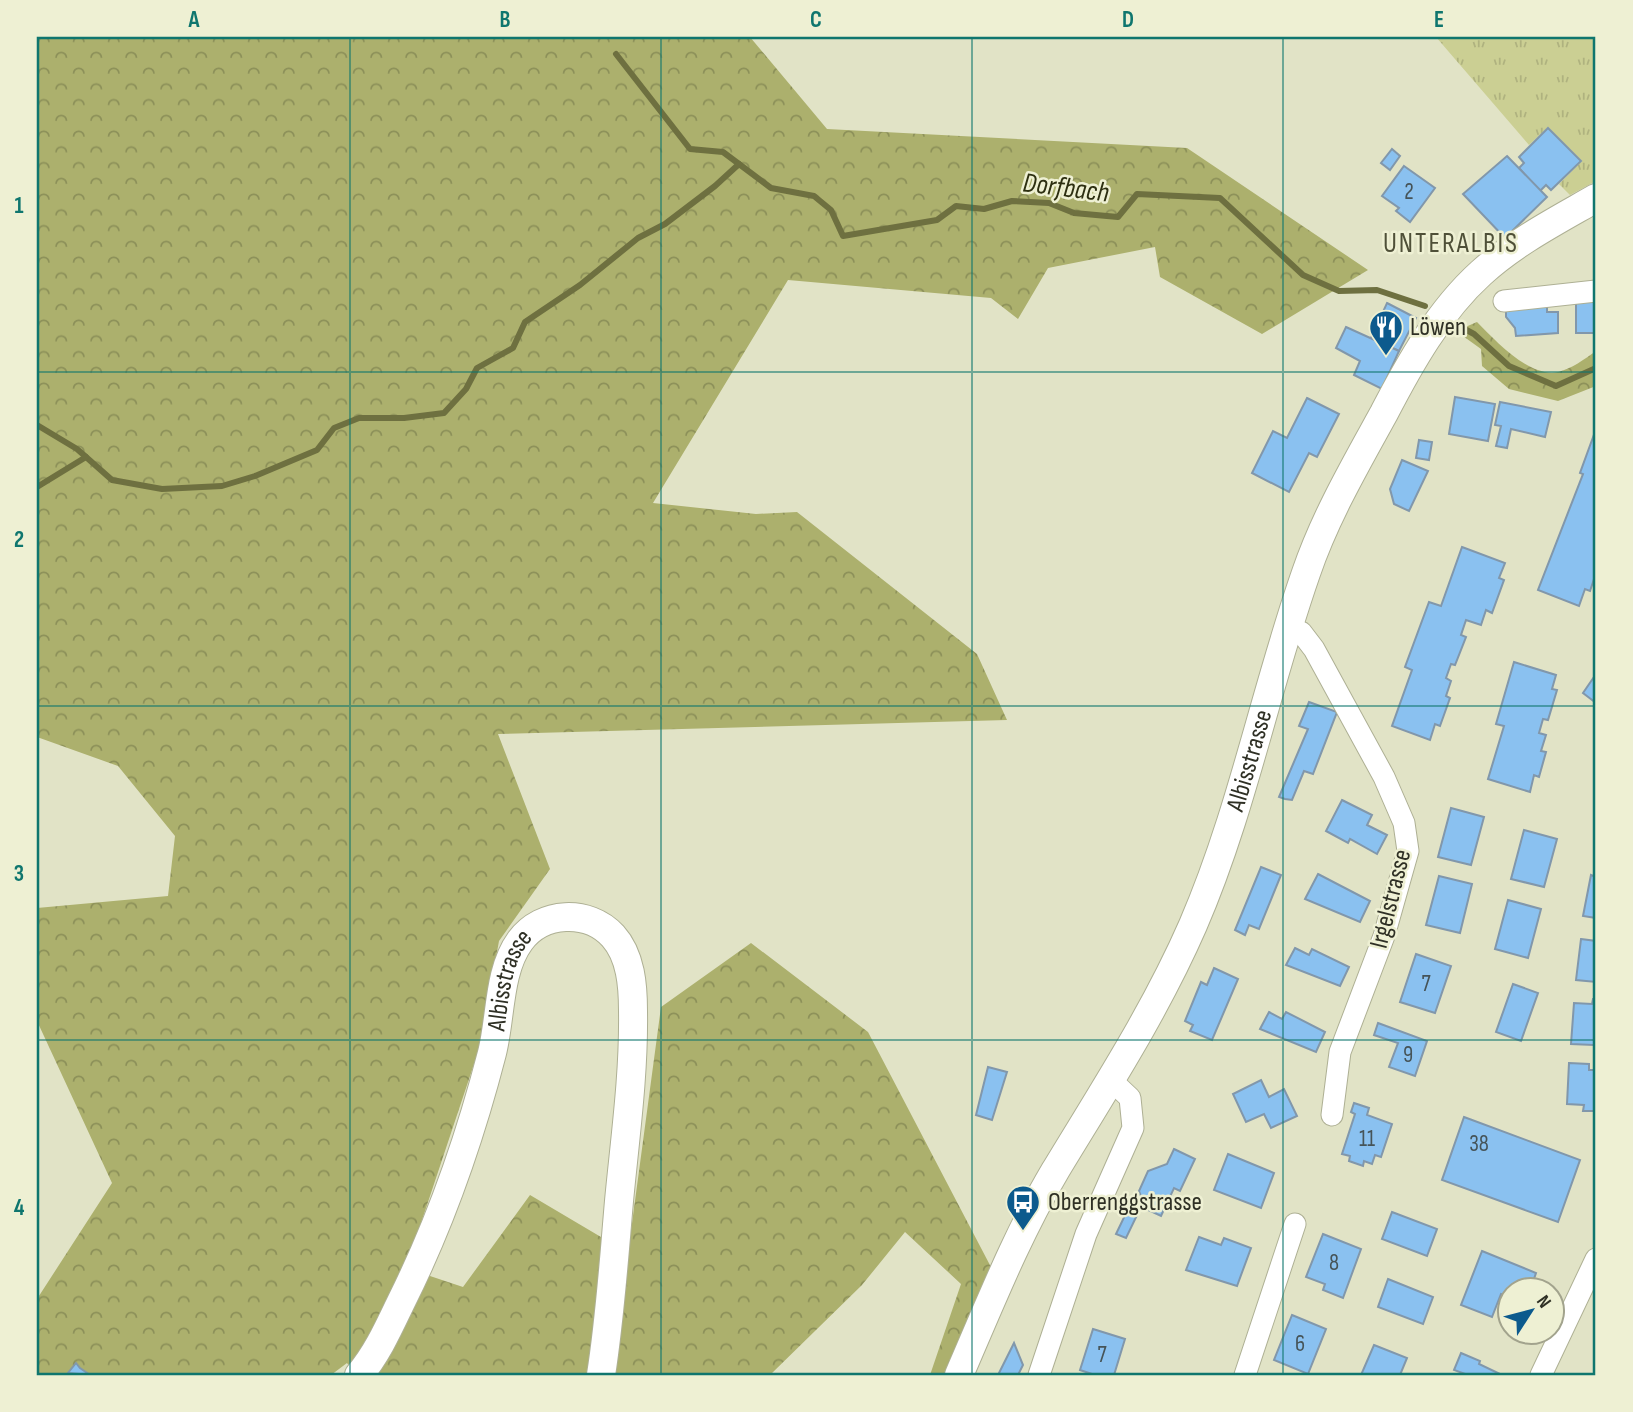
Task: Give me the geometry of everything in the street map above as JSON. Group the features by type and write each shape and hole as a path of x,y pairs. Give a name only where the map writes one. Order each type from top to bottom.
{"main road":[{"name":"Albisstrasse","path":"959,1375 1023,1232 1054,1172 1112,1082 1154,1006 1216,867 1244,783 1287,628 1307,568 1392,396 1436,324 1480,274 1508,251 1596,198"},
{"name":"Albisstrasse","path":"359,1375 382,1340 418,1268 441,1209 492,1053 510,959 519,942 533,928 550,919 567,916 589,920 612,936 627,963 633,993 632,1069 601,1375"}],"street":[{"path":"1504,301 1596,291"},
{"name":"Irgelstrasse","path":"1287,628 1301,632 1314,649 1384,777 1404,823 1408,851 1384,936 1340,1052 1332,1115"},
{"path":"1039,1375 1086,1234 1133,1128 1130,1098 1112,1082"},
{"path":"1245,1375 1295,1224"},
{"path":"1541,1375 1596,1259"}],"green space":[{"path":"37,37 750,37 827,129 1187,148 1368,270 1262,334 1160,277 1155,247 1048,268 1018,319 991,298 788,280 653,503 756,514 797,512 977,654 1007,720 498,734 550,869 499,941 480,1046 406,1268 463,1287 530,1195 628,1253 661,1007 751,943 868,1032 992,1269 946,1375 930,1375 961,1284 905,1232 862,1285 770,1375 355,1375 347,1363 331,1375 37,1375 37,1299 112,1183 37,1021 37,908 168,896 175,836 118,766 37,737"},
{"path":"1436,37 1596,37 1596,181 1570,195 1559,184 1582,161 1548,127 1529,145"},
{"path":"1477,322 1524,364 1547,372 1568,369 1596,351 1596,386 1558,401 1509,389 1482,366 1481,349 1456,331"}],"building":[{"path":"1548,128 1581,161 1551,190 1546,185 1540,191 1519,168 1524,163 1519,157"},
{"path":"1392,149 1400,156 1390,170 1381,163"},
{"path":"1507,156 1547,197 1505,238 1463,194"},
{"path":"1404,166 1435,188 1410,222 1396,211 1399,208 1382,196"},
{"path":"1547,302 1547,312 1558,312 1558,333 1516,336 1515,328 1506,317 1506,304"},
{"path":"1576,302 1596,302 1596,333 1576,333"},
{"path":"1387,303 1416,318 1399,351 1371,338"},
{"path":"1346,327 1399,351 1382,389 1354,375 1360,361 1336,348"},
{"path":"1455,397 1495,404 1488,441 1449,434"},
{"path":"1307,398 1339,414 1317,457 1309,453 1289,492 1252,473 1273,431 1287,438"},
{"path":"1500,402 1551,412 1545,437 1511,429 1507,448 1496,446 1501,426 1495,425"},
{"path":"1596,429 1596,573 1590,591 1585,589 1579,606 1538,590 1583,474 1580,473"},
{"path":"1419,440 1432,442 1429,460 1416,458"},
{"path":"1402,460 1428,471 1409,511 1394,504 1390,489"},
{"path":"1462,547 1505,563 1499,578 1504,580 1492,613 1486,610 1481,625 1466,620 1461,635 1466,637 1455,665 1451,664 1446,678 1451,681 1446,696 1450,698 1440,726 1435,724 1430,740 1392,726 1412,670 1405,667 1429,602 1441,606"},
{"path":"1514,662 1556,675 1552,689 1557,690 1548,720 1543,719 1539,733 1546,735 1541,751 1546,752 1539,777 1534,775 1530,792 1488,779 1504,726 1496,724"},
{"path":"1596,674 1596,703 1583,693"},
{"path":"1309,702 1337,712 1313,774 1304,771 1292,800 1285,799 1279,797 1308,729 1299,726"},
{"path":"1342,800 1372,815 1367,825 1387,835 1377,854 1350,839 1348,843 1326,831"},
{"path":"1451,808 1484,817 1471,865 1438,857"},
{"path":"1524,830 1557,839 1544,887 1511,879"},
{"path":"1261,867 1281,875 1259,929 1249,925 1245,935 1235,930"},
{"path":"1318,874 1370,901 1360,922 1305,899"},
{"path":"1591,875 1596,877 1596,918 1583,916"},
{"path":"1439,876 1472,884 1460,933 1426,925"},
{"path":"1508,900 1541,909 1528,958 1495,949"},
{"path":"1581,939 1596,941 1596,982 1576,980"},
{"path":"1295,948 1309,955 1312,949 1349,967 1340,986 1286,965"},
{"path":"1416,954 1451,966 1435,1013 1400,1002"},
{"path":"1214,968 1238,979 1212,1040 1190,1031 1193,1025 1185,1021 1201,982 1207,985"},
{"path":"1513,984 1538,993 1521,1041 1496,1032"},
{"path":"1593,999 1596,999 1594,1045 1571,1044 1574,1003 1592,1004"},
{"path":"1269,1012 1282,1019 1286,1012 1325,1032 1316,1052 1260,1029"},
{"path":"1378,1023 1427,1041 1415,1076 1389,1067 1398,1043 1374,1035"},
{"path":"1569,1063 1589,1064 1589,1070 1596,1070 1596,1111 1583,1111 1584,1105 1567,1104"},
{"path":"988,1067 1007,1072 992,1120 976,1115"},
{"path":"1261,1080 1269,1097 1284,1089 1297,1116 1271,1128 1264,1114 1246,1122 1233,1094"},
{"path":"1354,1103 1369,1108 1367,1115 1392,1124 1381,1157 1375,1155 1372,1164 1364,1161 1363,1166 1349,1161 1350,1156 1342,1154 1355,1114 1351,1112"},
{"path":"1464,1117 1580,1160 1558,1222 1442,1180"},
{"path":"1174,1149 1195,1159 1180,1191 1174,1188 1161,1216 1146,1209 1139,1191 1148,1171 1167,1164"},
{"path":"1228,1154 1274,1173 1261,1208 1214,1190"},
{"path":"1129,1207 1139,1211 1126,1238 1116,1234"},
{"path":"1392,1212 1437,1229 1427,1256 1382,1239"},
{"path":"1323,1234 1361,1249 1343,1298 1323,1290 1325,1284 1306,1277"},
{"path":"1199,1237 1221,1245 1224,1238 1251,1248 1237,1286 1186,1270"},
{"path":"1482,1251 1536,1273 1535,1276 1496,1276 1496,1307 1492,1317 1461,1305"},
{"path":"1388,1279 1433,1297 1423,1324 1378,1307"},
{"path":"1292,1315 1326,1329 1308,1374 1274,1360"},
{"path":"1093,1329 1125,1339 1114,1375 1095,1375 1080,1370"},
{"path":"1014,1343 1023,1365 1018,1375 998,1375"},
{"path":"1374,1345 1407,1358 1400,1375 1361,1375"},
{"path":"1461,1353 1502,1375 1468,1375 1454,1370"},
{"path":"76,1363 80,1368 90,1375 68,1373"}],"waterway":[{"name":"Dorfbach","path":"616,54 690,149 723,152 771,188 814,196 831,210 843,236 937,220 956,206 984,209 1012,201 1049,203 1074,213 1118,217 1137,194 1220,198 1303,275 1339,291 1377,290 1425,306"},
{"path":"37,425 77,449 112,480 162,489 222,486 255,476 317,450 334,428 359,418 404,418 444,413 466,389 477,368 513,348 525,322 580,285 638,238 665,224 739,164"},
{"path":"1457,325 1474,334 1509,366 1556,386 1596,368"},
{"path":"37,487 86,457"}],"place":[{"name":"Löwen","path":"1386,357"},
{"name":"Oberrenggstrasse","path":"1023,1232"}],"district":[{"name":"UNTERALBIS","path":"1451,243"}]}
